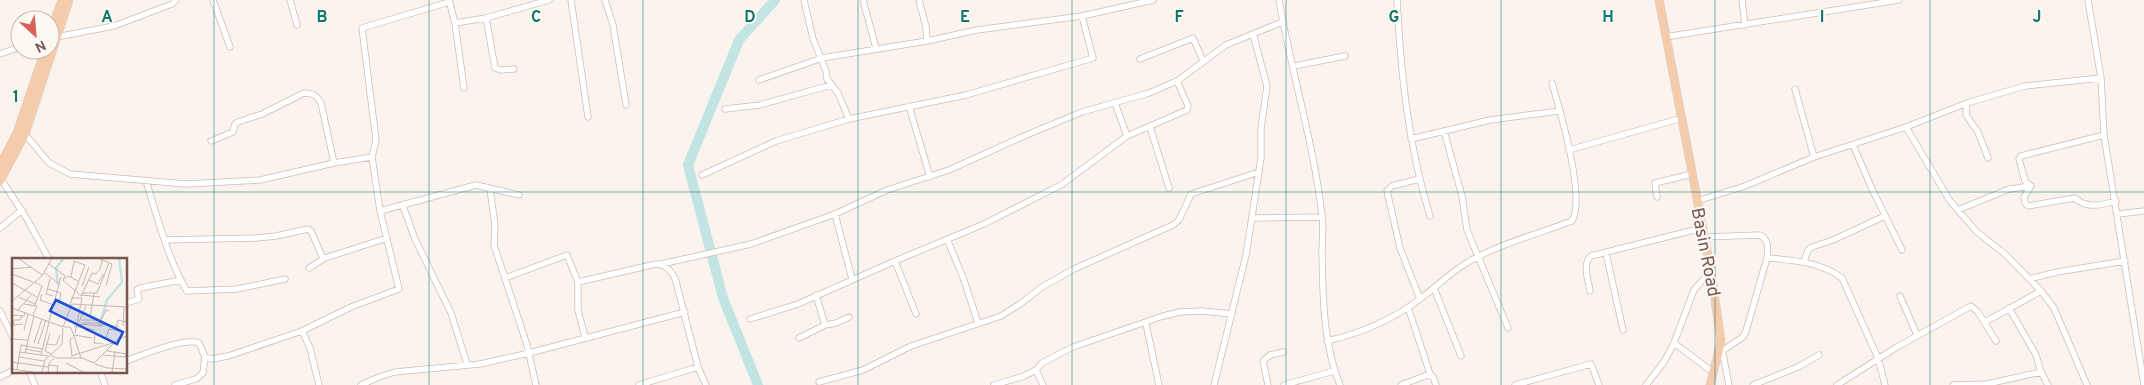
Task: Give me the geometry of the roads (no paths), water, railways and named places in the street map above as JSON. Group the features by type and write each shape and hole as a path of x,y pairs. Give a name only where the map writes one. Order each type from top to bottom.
{"main road":[{"path":"60,20 69,0"},
{"name":"Basin Road","path":"1659,0 1696,201 1712,271 1721,342"},
{"path":"0,165 17,133 41,60"},
{"path":"1,180 25,134 46,60"},
{"path":"1710,385 1721,342"}],"street":[{"path":"60,34 114,26 172,4 176,0"},
{"path":"213,0 230,47"},
{"path":"290,0 297,25"},
{"path":"455,23 486,18 548,0"},
{"path":"572,0 588,117"},
{"path":"605,0 613,25 626,105"},
{"path":"804,0 813,39 831,85 838,93 849,119"},
{"path":"863,0 876,48"},
{"path":"919,0 926,27 927,41"},
{"path":"759,80 822,58 927,41 976,30 1082,16 1153,0"},
{"path":"1279,0 1282,22 1306,120 1323,218 1323,303 1327,341 1334,371 1340,385"},
{"path":"1397,0 1404,104 1419,179 1430,216"},
{"path":"1742,0 1746,25"},
{"path":"1665,37 1899,0"},
{"path":"2088,0 2101,78 2104,135 2144,385"},
{"path":"205,357 212,359 228,356 302,331 352,307 399,289 380,211 372,157 376,140 362,28 449,1 455,23 464,88"},
{"path":"702,175 776,141 849,119 966,95 1093,58 1082,16"},
{"path":"486,18 495,68 501,70 514,69"},
{"path":"578,282 751,244 836,214 888,190 930,177 1055,122 1082,112 1149,93 1177,81 1226,46 1282,22"},
{"path":"1214,385 1253,218 1261,158 1261,128 1267,86 1253,34"},
{"path":"1140,59 1193,38 1203,61"},
{"path":"1294,66 1345,56"},
{"path":"1696,201 1745,186 1814,157 1906,127 1967,103 2025,86 2101,78"},
{"path":"750,319 798,304 852,279 984,224 1052,190 1127,136 1187,110 1188,106 1177,81"},
{"path":"1327,341 1356,334 1380,324 1420,299 1452,273 1477,257 1572,221 1576,207 1569,150 1552,83"},
{"path":"725,110 760,105 831,85"},
{"path":"1795,88 1814,157"},
{"path":"211,141 233,132 235,124 238,122 262,114 304,93 312,93 317,96 321,103 334,163"},
{"path":"1115,103 1127,136"},
{"path":"1967,103 1966,115 1978,132 1988,158"},
{"path":"908,106 930,177"},
{"path":"1411,139 1490,120 1559,111"},
{"path":"1569,150 1682,118"},
{"path":"1150,127 1169,188"},
{"path":"1906,127 1950,201 1977,232 2005,254 2041,291 2054,308 2087,385"},
{"path":"1444,131 1462,196 1468,230 1477,257 1508,328"},
{"path":"25,134 50,163 70,174 186,184 260,180 334,163 372,157"},
{"path":"2031,186 2025,181 2019,159 2021,156 2104,135"},
{"path":"1853,145 1902,250"},
{"path":"819,382 863,370 911,346 950,335 1001,316 1042,287 1074,269 1173,225 1179,220 1191,194 1259,172"},
{"path":"1658,197 1655,184 1692,174"},
{"path":"1419,179 1392,186 1387,190 1400,248 1420,299"},
{"path":"1,180 22,210 48,258"},
{"path":"146,181 165,240 181,280 188,291 237,289 285,279"},
{"path":"380,211 476,185 519,195"},
{"path":"1958,210 2000,192 2031,186"},
{"path":"2031,186 2024,198 2025,204 2028,206 2075,198 2083,204 2090,205 2116,201"},
{"path":"490,188 495,225 494,245 529,353 536,385"},
{"path":"403,206 415,239 451,313 467,364"},
{"path":"0,228 22,210"},
{"path":"2118,214 2144,211"},
{"path":"836,214 852,279"},
{"path":"1804,261 1808,250 1812,247 1833,240 1885,216"},
{"path":"1253,218 1323,218"},
{"path":"1590,291 1586,262 1591,256 1702,228"},
{"path":"165,240 256,238 308,229 312,231 322,256 325,258"},
{"path":"1704,236 1760,235 1765,238 1768,246 1768,258 1746,331 1743,337 1722,351"},
{"path":"309,268 325,258 387,238"},
{"path":"947,239 964,280 978,323"},
{"path":"1606,253 1623,330"},
{"path":"505,278 567,255 578,282 578,310 585,337"},
{"path":"1768,258 1804,261 1836,273 1842,278 1878,358 1885,385"},
{"path":"2029,279 2125,260"},
{"path":"895,261 916,314"},
{"path":"661,264 670,270 675,278 698,367 706,385"},
{"path":"1646,385 1664,362 1674,343 1694,290 1712,271"},
{"path":"128,302 139,299 137,290 140,288 181,280"},
{"path":"1434,288 1461,356"},
{"path":"1984,322 2041,291"},
{"path":"816,295 825,325"},
{"path":"1900,296 1918,335"},
{"path":"1838,385 1878,358 1971,306 1976,309 1996,341"},
{"path":"1408,307 1430,374 1436,385"},
{"path":"2010,308 2036,355 2041,372 2048,385"},
{"path":"0,311 2,321 12,337"},
{"path":"361,385 379,376 395,372 467,364 529,353 685,312"},
{"path":"994,385 1024,376 1073,347 1146,324 1163,316 1180,312 1232,314"},
{"path":"799,338 825,325 836,323 849,317"},
{"path":"1146,324 1159,385"},
{"path":"302,331 310,348 319,385"},
{"name":"Basin Road","path":"1721,342 1729,385"},
{"path":"128,360 176,345 199,343 205,357 205,369 201,376 174,385"},
{"path":"1674,343 1714,373"},
{"path":"1268,385 1263,360 1270,355 1283,352"},
{"path":"1753,385 1798,368 1820,355"},
{"path":"1515,385 1591,364 1599,385"},
{"path":"639,385 698,367"},
{"path":"1036,370 1043,385"},
{"path":"0,377 12,371"},
{"path":"1284,385 1334,371"},
{"path":"29,372 35,385"},
{"path":"100,372 105,385"},
{"path":"1953,385 1987,384 2041,372"},
{"path":"1401,385 1430,374"},
{"path":"2014,377 2017,385"}],"waterway":[{"path":"758,385 723,298 688,165 739,40 775,0"}]}
